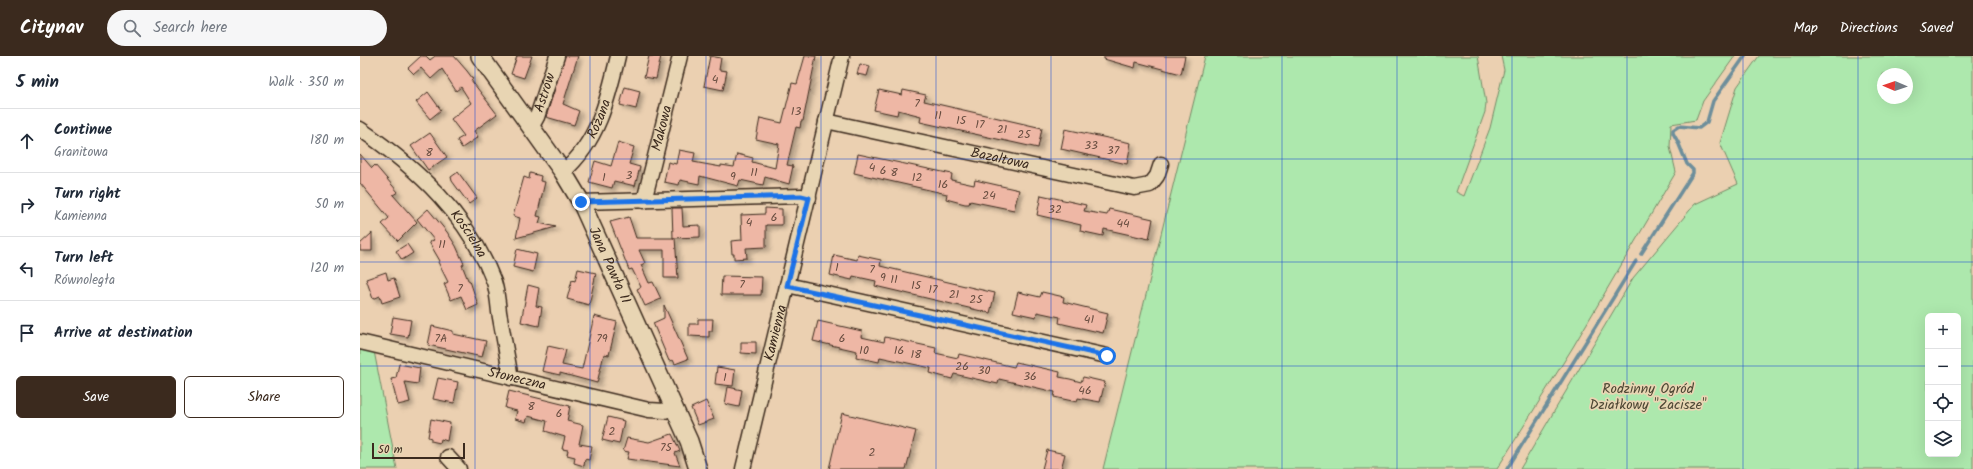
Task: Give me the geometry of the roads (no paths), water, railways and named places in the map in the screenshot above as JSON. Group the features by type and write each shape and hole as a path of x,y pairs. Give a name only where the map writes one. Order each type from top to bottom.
{"street":[{"name":"Jana Pawła II","path":"480,56 563,172 581,202 689,441 698,469"},
{"name":"Astrów","path":"531,128 537,117 557,56"},
{"name":"Różana","path":"563,172 576,161 602,116 608,101 618,56"},
{"name":"Makowa","path":"644,201 680,56"},
{"name":"Kamienna","path":"742,469 809,198 842,56"},
{"name":"Bazaltowa","path":"826,120 1134,188 1150,185 1157,176 1161,164"},
{"name":"Kościelna","path":"360,129 409,166 430,185 455,212 469,230 494,283 511,378"},
{"path":"581,202 801,196 809,198"},
{"path":"787,286 1107,356"},
{"name":"Słoneczna","path":"360,342 649,410 665,411 673,407"},
{"path":"448,457 459,469"}],"waterway":[{"path":"1641,254 1693,173 1693,170 1687,164 1673,130 1679,126 1699,128 1707,122 1713,101 1745,56"},
{"path":"1507,469 1636,261"}],"park label":[{"name":"Rodzinny Ogród Działkowy \"Zacisze\"","path":"1648,398"}]}
